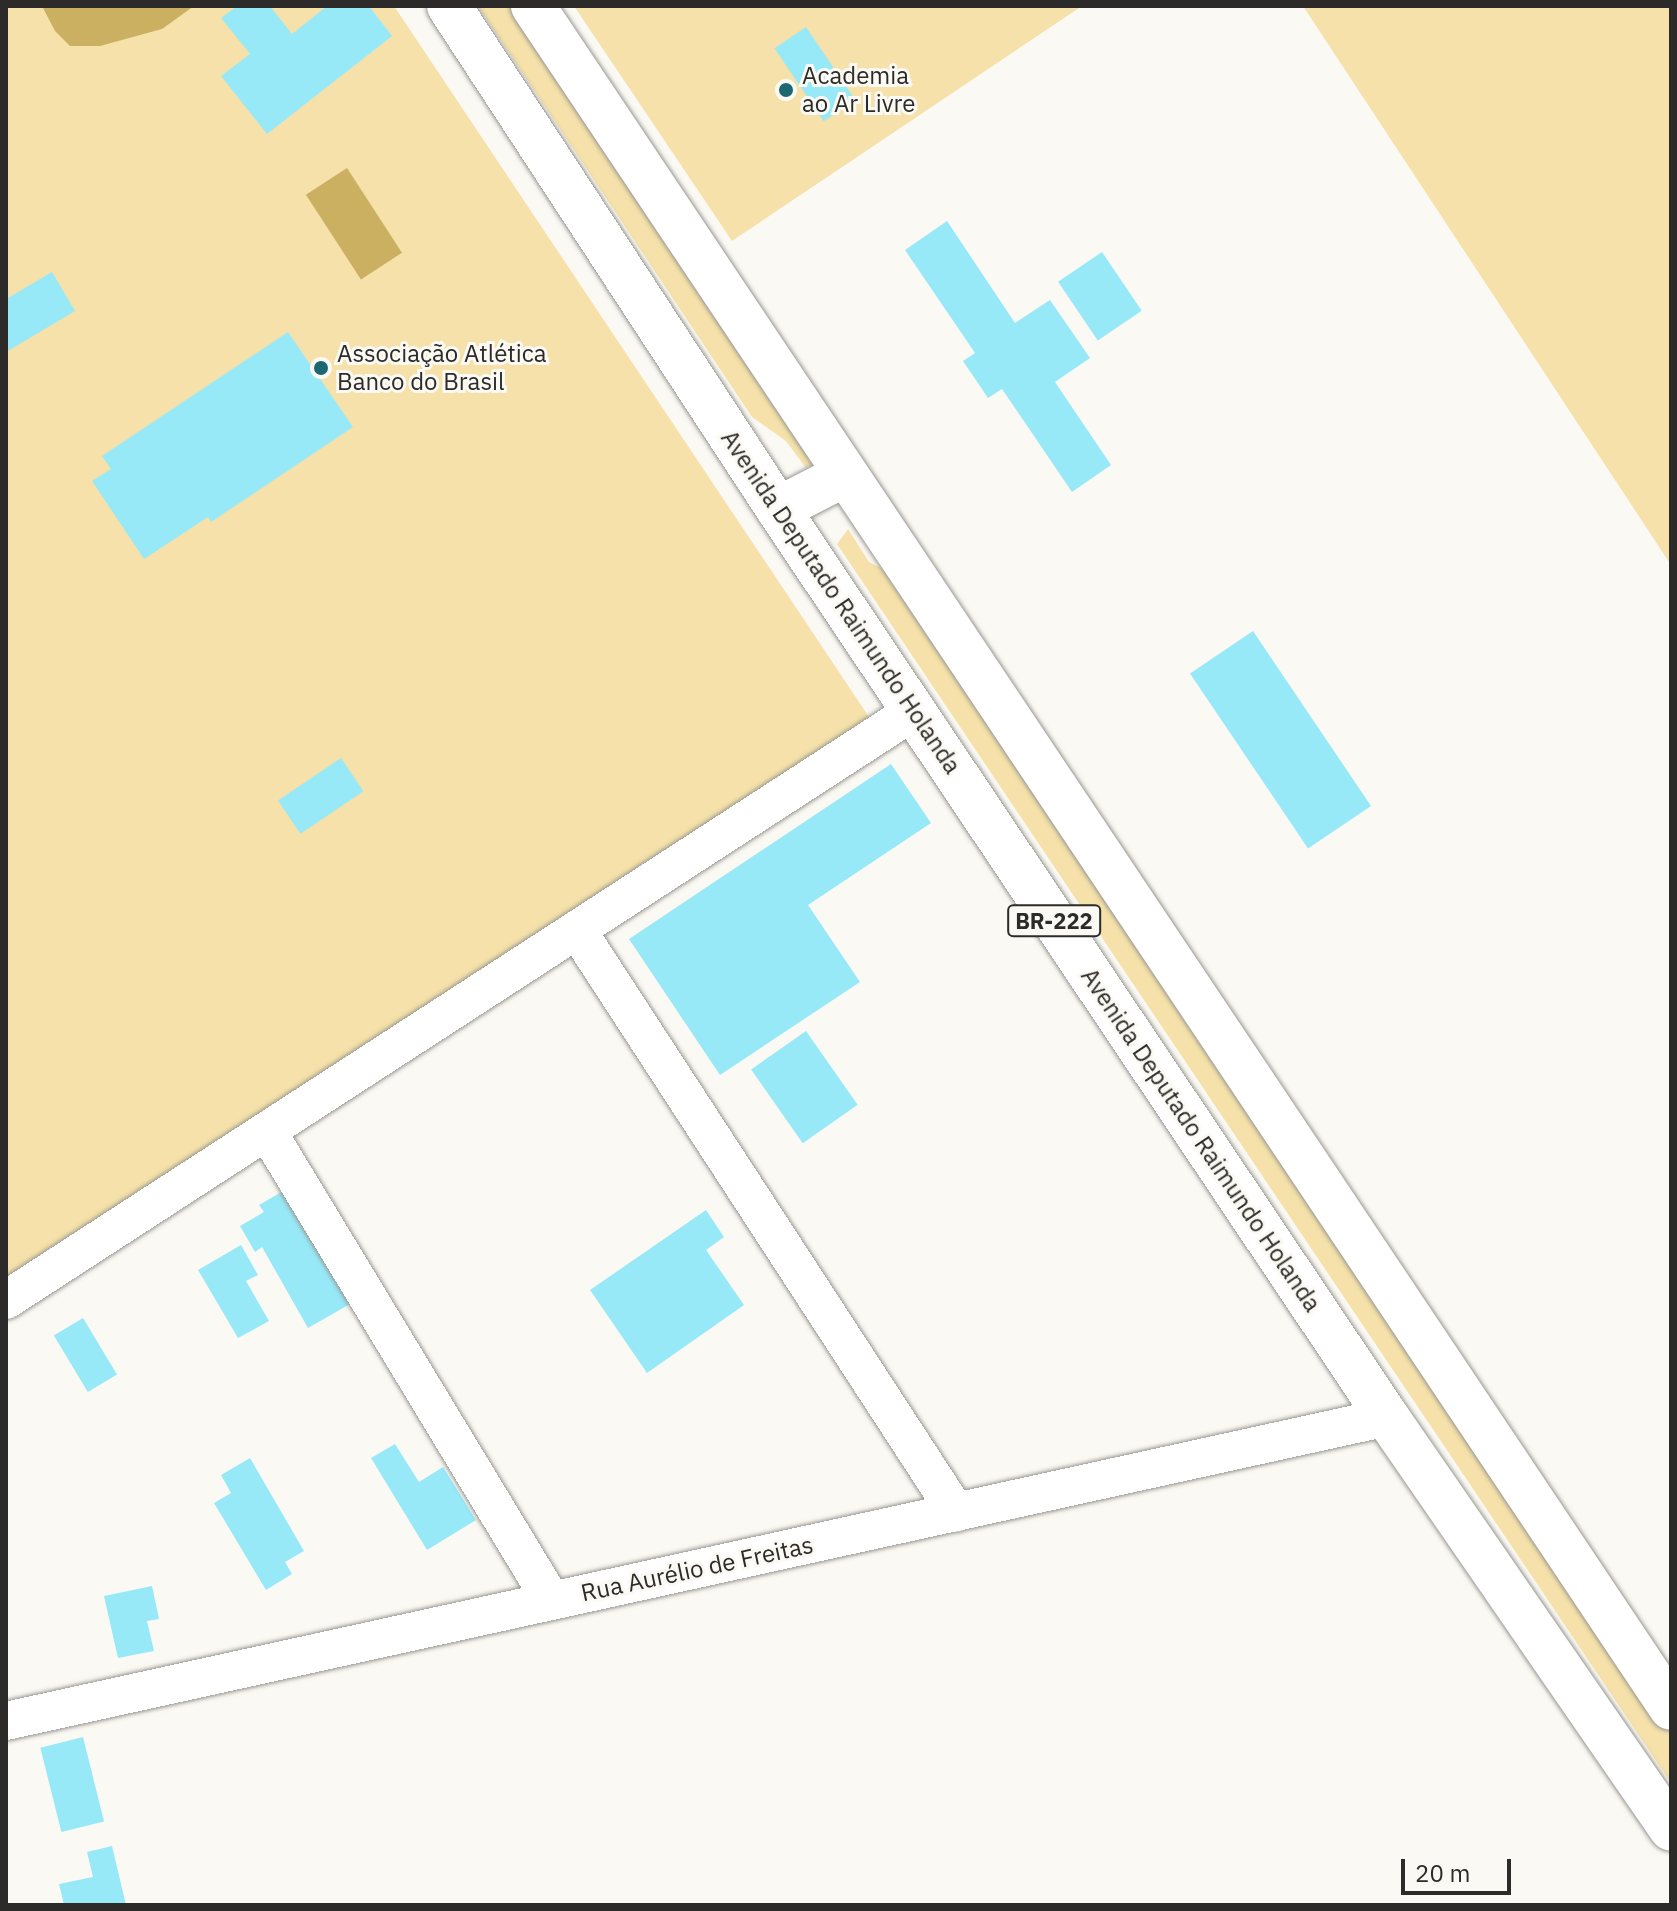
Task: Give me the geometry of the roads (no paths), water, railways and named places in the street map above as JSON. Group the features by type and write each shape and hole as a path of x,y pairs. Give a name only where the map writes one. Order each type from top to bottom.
{"main road":[{"name":"Avenida Deputado Raimundo Holanda","path":"449,6 778,509 1387,1417 1671,1828"},
{"name":"BR-222","path":"533,6 1671,1708"},
{"path":"778,509 846,474"}],"street":[{"path":"6,1300 914,711"},
{"path":"577,930 956,1512"},
{"path":"267,1131 551,1600"},
{"name":"Rua Aurélio de Freitas","path":"6,1721 1387,1417"}],"place":[{"name":"Academia ao Ar Livre","path":"786,90"},
{"name":"Associação Atlética Banco do Brasil","path":"321,368"}]}
